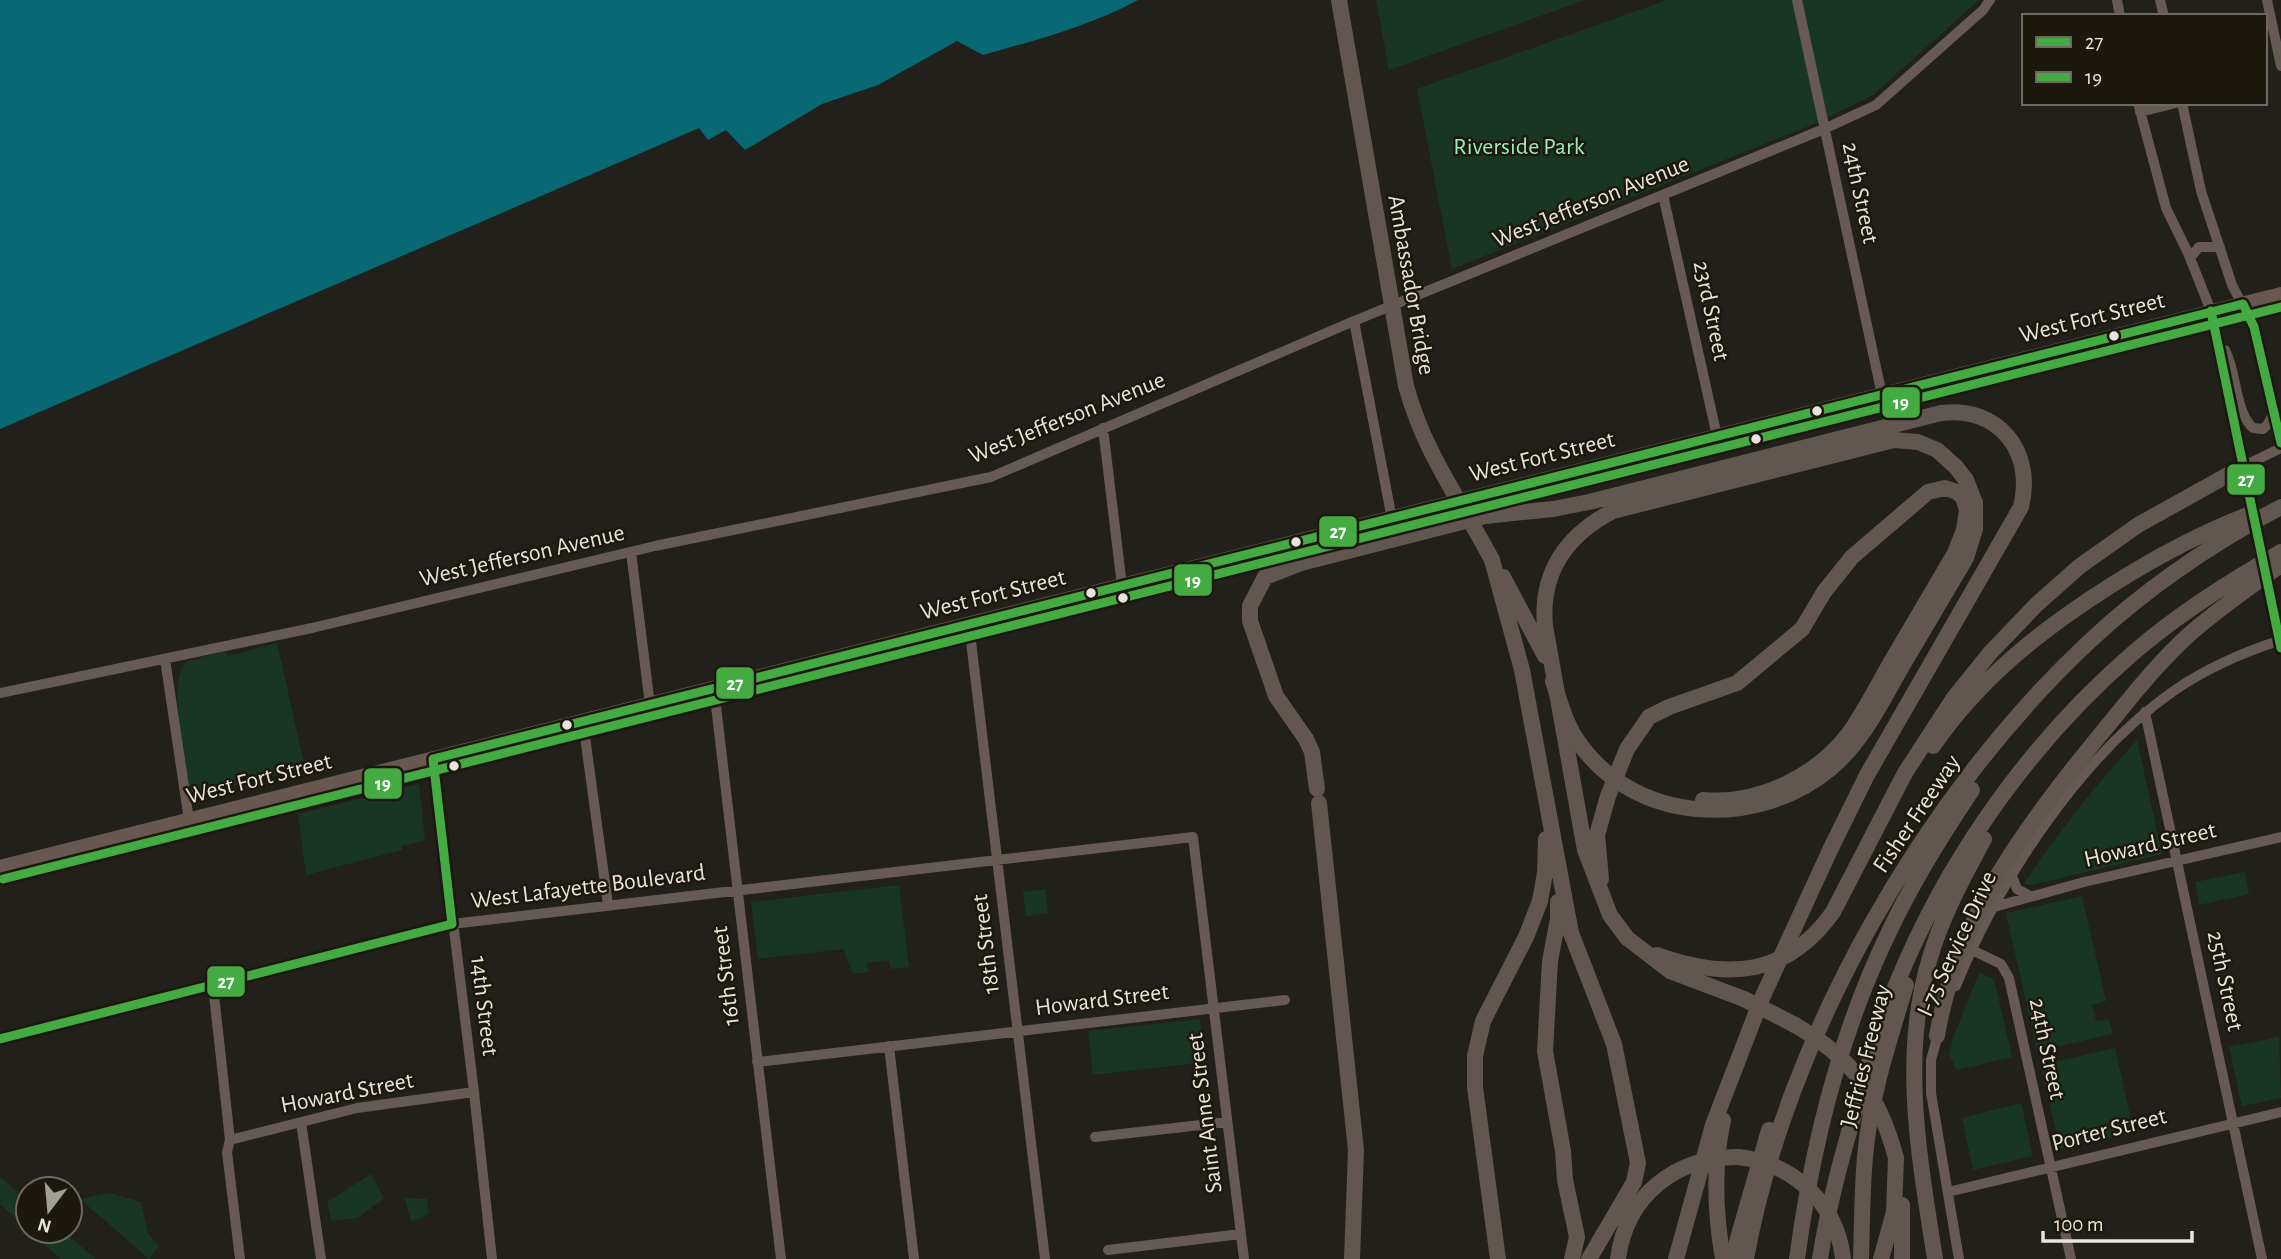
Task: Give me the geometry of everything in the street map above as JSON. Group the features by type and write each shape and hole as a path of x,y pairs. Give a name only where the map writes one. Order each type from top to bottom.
{"highway":[{"name":"Ambassador Bridge","path":"1339,0 1405,386 1412,411 1432,458 1492,560"},
{"path":"1352,1259 1356,1150 1318,796 1312,752 1276,695 1249,615 1250,606 1265,577 1301,563 1485,516 1553,509 1589,502 1941,413 1969,412 2003,430 2017,450 2024,472 2024,496 2017,517 1849,808 1762,998 1735,1067 1704,1152 1676,1259"},
{"path":"1896,665 1966,558 1976,520 1972,494 1962,474 1943,454 1925,444 1905,439 1833,454 1613,511 1592,523 1567,547 1546,587 1543,608 1585,850 1603,902 1620,929 1640,949 1670,971 1744,999 1795,1025 1831,1048 1863,1081 1880,1110 1896,1158 1902,1199 1902,1259"},
{"path":"1640,949 1680,963 1712,970 1752,967 1779,960 1802,946 1824,926 1833,912 1905,773 1937,723 1969,677 2010,632 2072,573 2138,525 2245,474"},
{"path":"1492,560 1518,602 1543,651 1565,718 1578,742 1594,762 1619,782 1632,790 1664,803 1726,811 1745,809 1778,800 1809,784 1833,766 1864,731 1963,537 1967,505 1963,497 1953,490 1941,488 1928,492 1866,543 1824,592 1802,629 1737,683 1649,717 1627,749 1608,796 1597,835 1603,902"},
{"path":"1871,842 1961,709 2021,649 2078,607 2179,545 2221,525 2281,504"},
{"name":"Fisher Freeway","path":"1746,1259 1757,1209 1780,1130 1803,1067 1851,964 1895,886 1958,792 2029,703 2076,654 2144,594 2209,548 2281,504"},
{"path":"1820,1259 1827,1213 1869,1060 1896,984 1931,909 1977,833 2019,775 2063,723 2131,655 2196,604 2281,552"},
{"path":"1492,560 1522,670 1571,933 1614,1044 1638,1167 1634,1182 1589,1259"},
{"path":"1937,1036 1945,997 1974,920 1997,874 2032,822 2158,665 2207,620 2281,565"},
{"path":"1797,1259 1812,1166 1825,1111 1846,1037 1870,973 1898,913 1930,855 2029,703"},
{"path":"1935,1259 1913,1086 1922,991 1946,913 2019,775"},
{"path":"1498,1259 1474,1073 1479,1033 1500,985 1526,937 1539,901 1545,873 1547,809"},
{"path":"1559,872 1558,919 1550,961 1546,1062 1577,1236 1572,1259"},
{"name":"Jeffries Freeway","path":"1861,1259 1865,1155 1878,1079 1931,909"},
{"path":"1723,1259 1717,1219 1717,1164 1735,1067"},
{"path":"1732,1259 1770,1127 1803,1067"},
{"path":"1618,1259 1622,1237 1633,1213 1650,1190 1686,1166 1738,1157 1778,1168 1807,1186 1832,1219 1840,1240 1843,1259"},
{"path":"1881,1259 1894,1212 1896,1158"}],"main road":[{"name":"West Fort Street","path":"0,867 2281,294"}],"street":[{"name":"24th Street","path":"1797,0 1882,394"},
{"name":"West Jefferson Avenue","path":"0,692 312,628 631,552 990,477 1354,321 1825,129 1876,105 1983,10 1990,0"},
{"path":"2267,0 2281,66"},
{"path":"2145,712 2207,670 2281,643 2211,311 2166,208 2139,108 2161,105"},
{"path":"2182,105 2201,191 2232,285 2254,327 2281,446 2245,474"},
{"name":"23rd Street","path":"1663,195 1717,436"},
{"path":"2190,258 2199,247 2220,247"},
{"path":"1354,321 1392,519"},
{"path":"2218,338 2232,366 2247,423 2253,428 2263,429 2269,424 2274,412"},
{"path":"1103,428 1122,586"},
{"path":"631,552 650,705"},
{"name":"18th Street","path":"969,625 1045,1259"},
{"path":"165,659 189,820"},
{"name":"16th Street","path":"714,689 781,1259"},
{"name":"I-75 Service Drive","path":"1959,1259 1934,1114 1930,1074 1937,1036 1972,950 2012,876 2060,806 2109,747 2145,712"},
{"name":"25th Street","path":"2145,712 2262,1259"},
{"path":"583,722 608,905"},
{"name":"14th Street","path":"433,759 492,1259"},
{"name":"West Lafayette Boulevard","path":"0,1039 452,924 1193,837"},
{"name":"Saint Anne Street","path":"1193,837 1244,1259"},
{"name":"Howard Street","path":"1994,907 2281,837"},
{"path":"2012,876 2017,889 2030,897"},
{"name":"24th Street","path":"1972,950 2001,964 2009,978 2071,1259"},
{"path":"213,986 229,1140 227,1153 240,1259"},
{"name":"Howard Street","path":"757,1062 1285,1000"},
{"path":"889,1046 914,1259"},
{"name":"Howard Street","path":"229,1140 357,1108 474,1092"},
{"name":"Porter Street","path":"1948,1192 2233,1121 2281,1112"},
{"path":"301,1122 321,1259"},
{"path":"1094,1137 1227,1122"},
{"path":"1108,1250 1241,1234"}],"green space":[{"path":"1376,0 1585,0 1389,70"},
{"name":"Riverside Park","path":"1667,0 1979,0 1872,96 1807,127 1452,269 1417,89"},
{"path":"277,643 305,768 191,796 182,750 185,745 181,744 178,708 179,679 183,668 189,661 202,657 225,652 229,656"},
{"path":"2137,740 2162,854 2032,885 2024,884 2078,810"},
{"path":"419,784 425,840 402,846 402,850 306,875 298,814"},
{"path":"2245,872 2249,894 2199,905 2195,882"},
{"path":"899,885 909,967 891,969 889,960 867,963 868,972 853,974 843,949 758,959 751,902"},
{"path":"1045,889 1048,913 1026,916 1023,892"},
{"path":"2082,896 2106,1001 2092,1005 2096,1021 2109,1019 2113,1034 2037,1051 2006,913"},
{"path":"1979,973 1994,979 2012,1057 1957,1070 1949,1055"},
{"path":"1200,1019 1205,1062 1093,1075 1088,1031"},
{"path":"2279,1037 2281,1098 2242,1106 2229,1047"},
{"path":"2115,1048 2134,1133 2060,1149 2041,1065"},
{"path":"2021,1103 2033,1156 1973,1170 1962,1118"},
{"path":"371,1174 384,1198 358,1218 331,1221 327,1202"},
{"path":"0,1177 14,1189 14,1216 0,1204"},
{"path":"110,1193 141,1202 148,1234 159,1246 149,1259 84,1202 84,1198"},
{"path":"405,1198 427,1199 429,1214 411,1222"},
{"path":"46,1245 80,1245 96,1259 61,1259"}],"water":[{"path":"0,0 1138,0 1082,25 983,55 957,41 878,85 822,104 745,150 726,130 708,140 699,128 0,429"}],"transit line":[{"name":"27","path":"2243,304 2254,327 2281,443"},
{"name":"27","path":"433,759 2243,304"},
{"name":"19","path":"3,879 2281,307"},
{"name":"27","path":"2211,311 2281,648"},
{"name":"27","path":"433,759 452,924"},
{"name":"27","path":"0,1039 452,924"}]}
